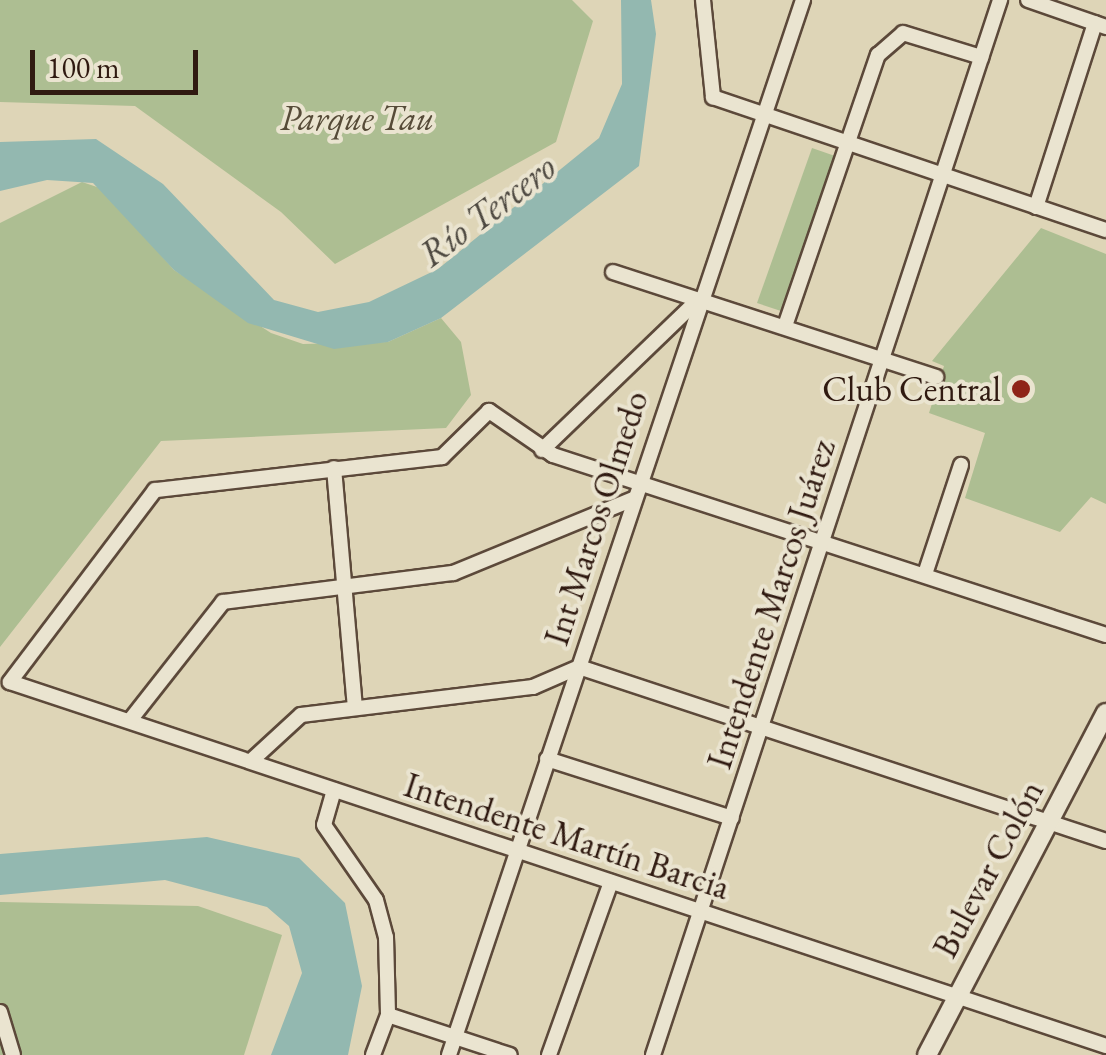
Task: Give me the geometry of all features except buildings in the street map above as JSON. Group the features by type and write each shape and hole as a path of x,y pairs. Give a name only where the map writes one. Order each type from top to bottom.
{"main road":[{"name":"Bulevar Colón","path":"927,1055 1103,724"}],"street":[{"path":"703,0 706,87 762,117 1106,230"},
{"name":"Int Marcos Olmedo","path":"449,1055 802,0"},
{"name":"Intendente Marcos Juárez","path":"653,1055 1000,0"},
{"path":"1028,0 1101,25 1036,207"},
{"path":"784,326 847,144 892,36 981,57"},
{"path":"614,272 936,377"},
{"path":"542,450 700,298"},
{"path":"355,707 334,468 442,457 489,411 542,450 1106,636"},
{"path":"925,574 961,465"},
{"name":"Intendente Martín Barcia","path":"334,468 155,490 10,682 960,994 1106,1046"},
{"path":"131,719 216,606 454,573 633,499"},
{"path":"252,761 290,720 355,707 532,686 579,668 1106,841"},
{"path":"547,758 732,818"},
{"path":"334,790 324,825 376,900 388,1015 373,1055"},
{"path":"549,1055 611,882"},
{"path":"0,1012 12,1055"},
{"path":"388,1015 510,1055"},
{"path":"1080,1055 1086,1039"}],"green space":[{"name":"Parque Tau","path":"0,0 572,0 593,21 556,142 335,264 281,212 135,106 0,102"},
{"path":"812,148 835,156 784,312 757,303"},
{"path":"82,182 103,189 174,270 271,333 303,344 388,342 441,318 461,342 471,395 446,428 161,441 0,647 0,223"},
{"name":"Club Central","path":"1041,228 1106,254 1106,504 1091,497 1060,532 965,498 985,433 929,413 944,366 932,361"},
{"path":"0,902 198,906 282,935 244,1055 0,1055"}],"water":[{"path":"621,0 651,0 656,34 639,166 441,318 388,342 334,349 248,323 174,270 93,183 47,180 0,191 0,142 96,139 163,184 274,300 318,312 369,302 438,269 599,138 622,84"},
{"path":"207,837 299,858 345,903 362,986 348,1055 271,1055 302,973 289,926 267,907 165,880 0,895 0,854"}],"place":[{"name":"Club Central","path":"1021,389"}],"water label":[{"name":"Río Tercero","path":"487,210"}]}
